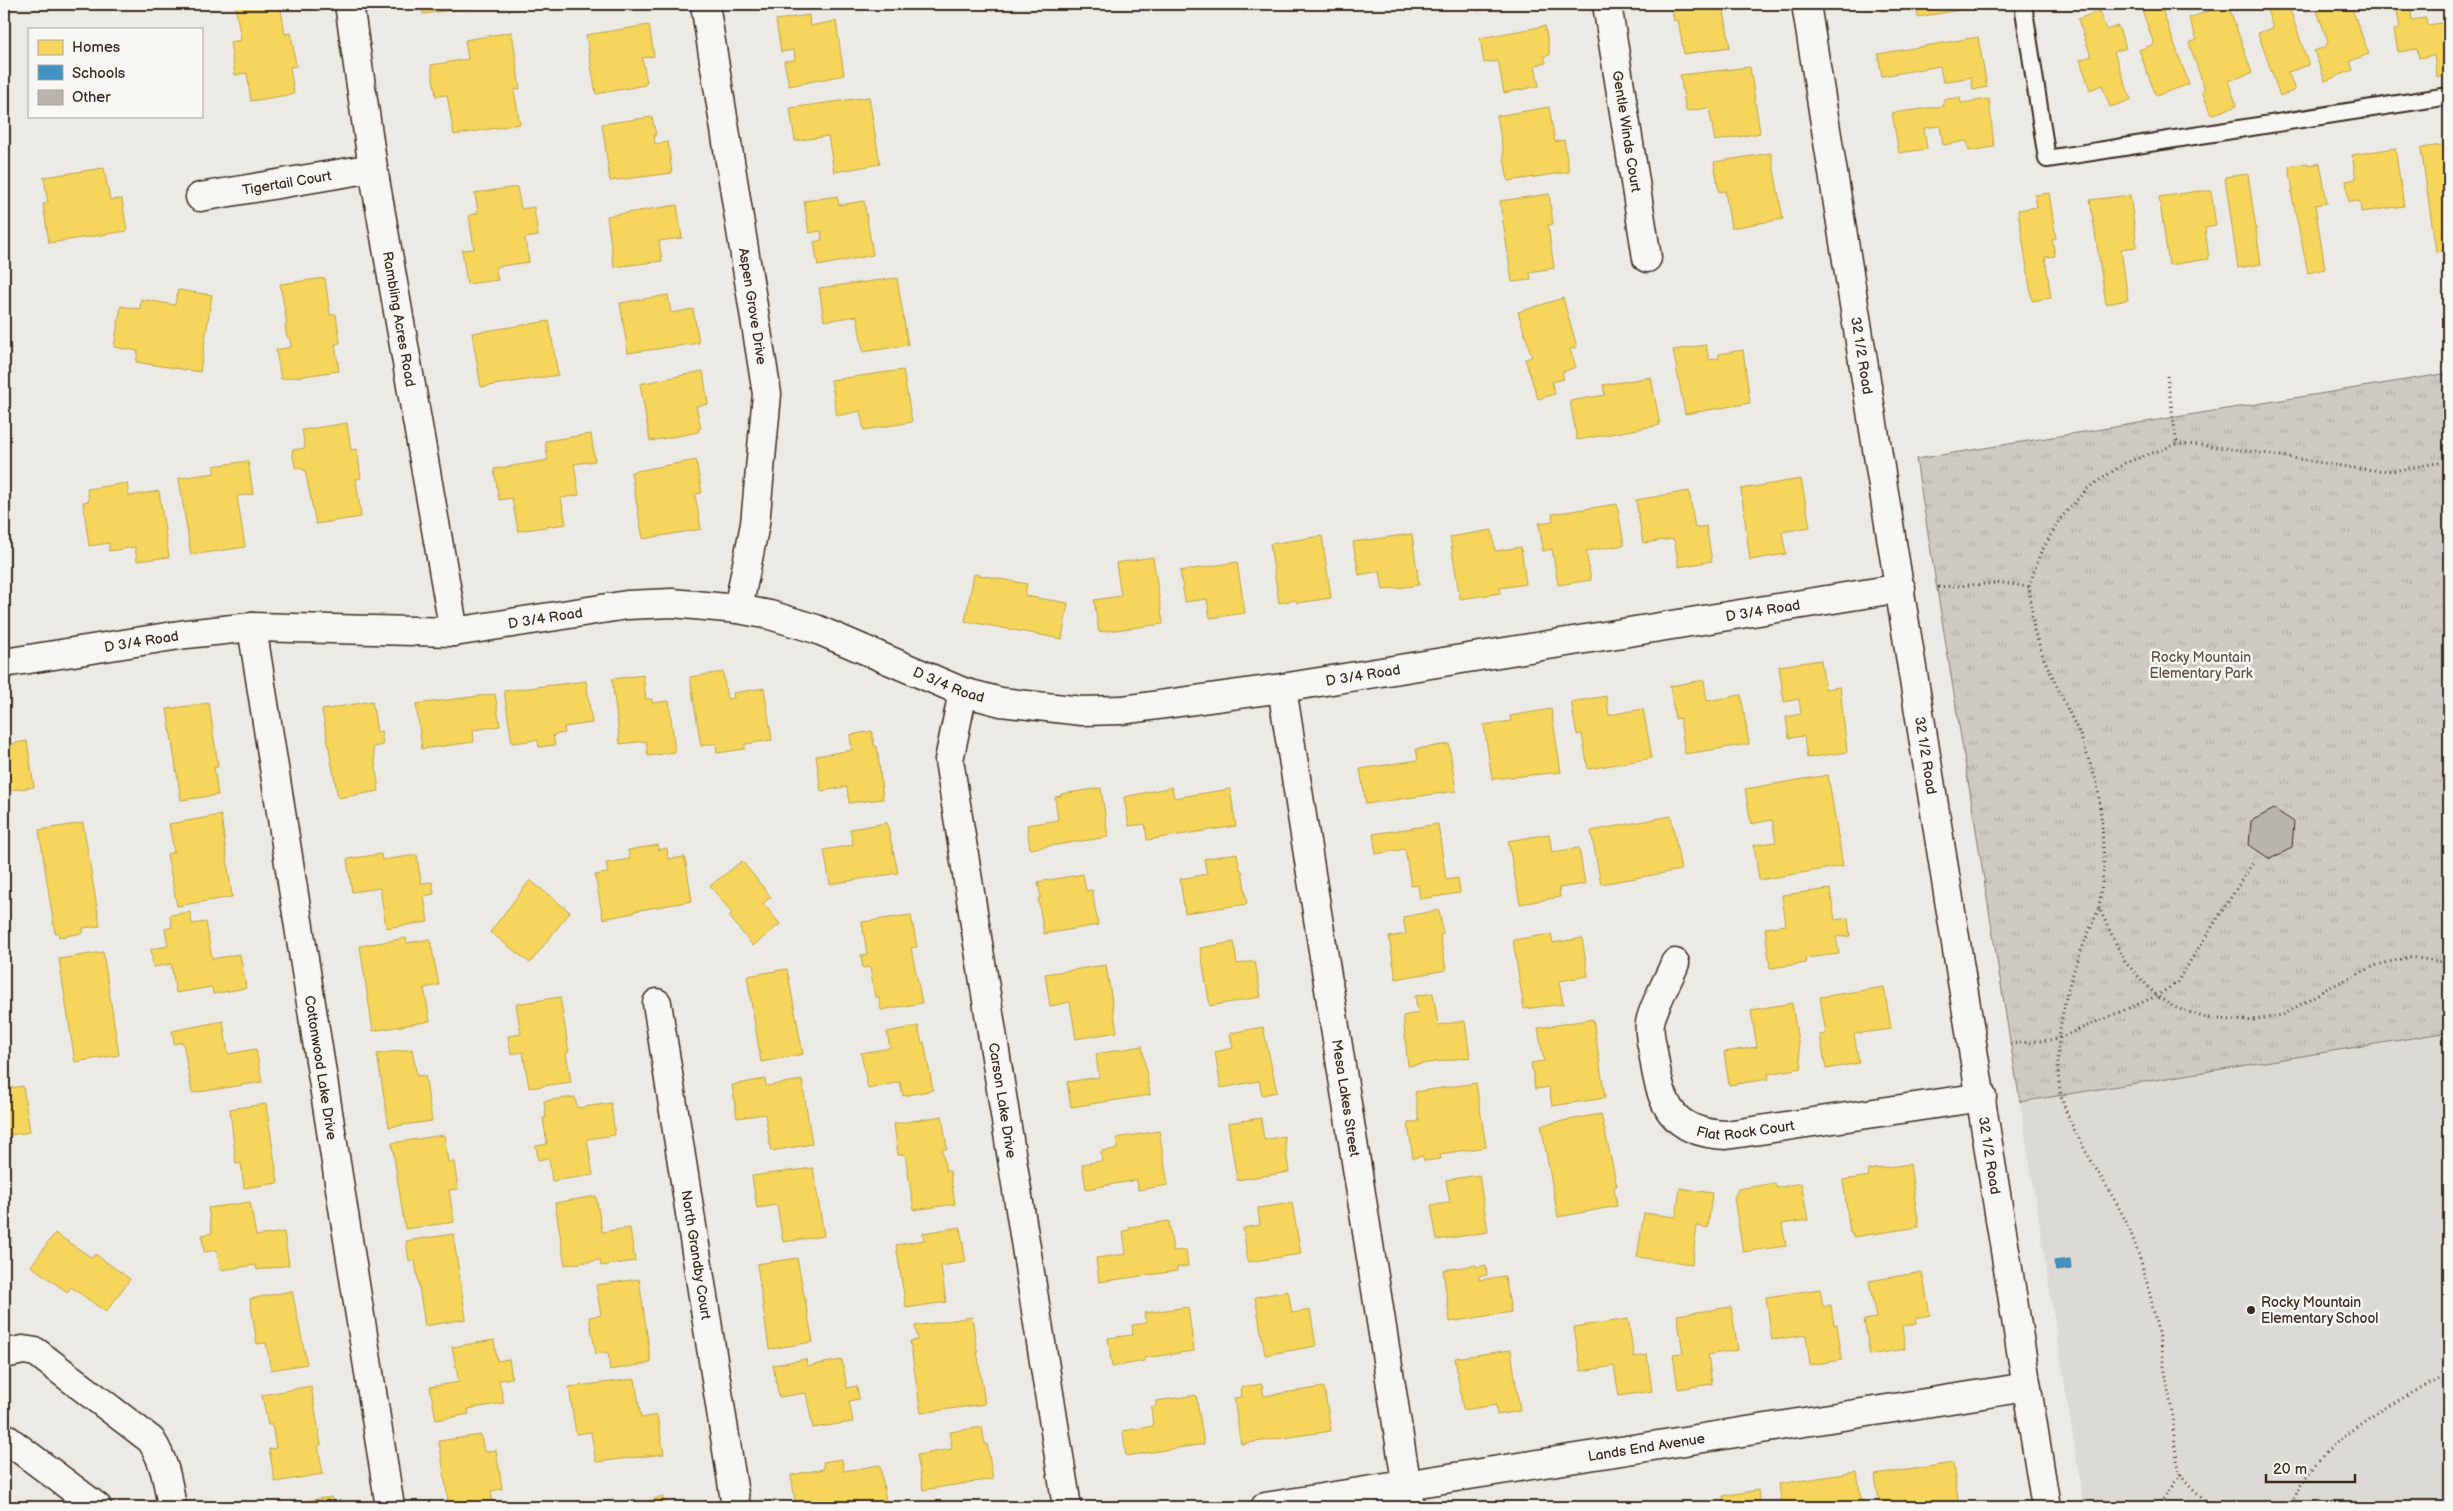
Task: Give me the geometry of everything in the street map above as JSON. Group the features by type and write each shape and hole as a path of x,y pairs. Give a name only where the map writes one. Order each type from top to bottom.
{"street":[{"name":"Rambling Acres Road","path":"349,4 373,168 454,632"},
{"name":"Aspen Grove Drive","path":"705,4 767,394 755,524 738,608"},
{"name":"Gentle Winds Court","path":"1607,4 1647,258"},
{"name":"32 1/2 Road","path":"1806,4 1880,478 1900,588 2046,1507"},
{"name":"Tigertail Court","path":"200,197 373,168"},
{"name":"D 3/4 Road","path":"4,663 186,634 252,627 454,632 627,605 672,602 738,608 770,614 816,629 963,692 1011,704 1082,711 1122,710 1282,688 1900,588"},
{"name":"Cottonwood Lake Drive","path":"252,627 390,1507"},
{"name":"Mesa Lakes Street","path":"1282,688 1409,1496"},
{"name":"Carson Lake Drive","path":"963,692 949,760 1067,1507"},
{"name":"Flat Rock Court","path":"1675,963 1650,1024 1658,1083 1662,1098 1671,1112 1682,1123 1696,1130 1710,1135 1726,1135 1982,1097"},
{"name":"North Grandby Court","path":"657,1003 736,1507"},
{"path":"4,1354 23,1350 36,1352 151,1440 160,1454 166,1472 172,1507"},
{"name":"Lands End Avenue","path":"1266,1507 1409,1496 2027,1387"},
{"path":"4,1437 97,1507"}],"lane":[{"path":"2023,4 2047,159 2449,96"}],"path":[{"path":"2167,376 2177,444"},
{"path":"2211,1507 2181,1474 2171,1407 2146,1277 2128,1226 2068,1116 2059,1086 2057,1040 2066,994 2085,938 2099,908 2104,866 2102,824 2097,783 2080,735 2044,659 2034,630 2029,587 2040,554 2056,526 2088,488 2126,463 2177,444 2246,451 2360,469 2392,471 2449,461"},
{"path":"1938,587 2002,583 2029,587"},
{"path":"2010,1044 2057,1040 2157,996 2177,982 2254,861"},
{"path":"2099,908 2125,962 2157,996 2174,1007 2206,1018 2247,1022 2283,1015 2326,989 2377,965 2410,957 2449,963"},
{"path":"2290,1507 2303,1480 2335,1442 2384,1407 2442,1378 2449,1377"},
{"path":"2157,1507 2181,1474"}],"shaded area":[{"name":"Rocky Mountain Elementary School","path":"2449,1032 2449,1507 2084,1507 2020,1102"}],"green space":[{"name":"Rocky Mountain Elementary Park","path":"2449,373 2449,1032 2020,1102 1916,459"}],"building: Homes":[{"path":"235,4 280,4 285,34 291,33 296,66 290,67 294,94 251,101 247,73 235,75 230,42 241,40"},
{"path":"422,4 488,4 488,5 423,14"},
{"path":"1476,4 1522,4 1477,11"},
{"path":"1671,4 1723,4 1730,47 1684,54 1678,20 1674,21"},
{"path":"1880,4 1971,4 1972,8 1918,17 1916,6 1881,11"},
{"path":"2140,4 2160,4 2189,84 2156,96 2139,50 2154,44"},
{"path":"2228,4 2252,73 2228,81 2237,106 2211,115 2202,91 2205,90 2189,43 2197,40 2189,18"},
{"path":"2265,4 2288,4 2309,65 2288,72 2295,90 2280,96 2258,33 2273,28"},
{"path":"2329,4 2350,4 2369,54 2350,61 2353,70 2325,81 2314,51 2325,47 2328,41 2317,11 2329,6"},
{"path":"2396,4 2410,4 2412,20 2426,18 2427,25 2449,22 2449,75 2437,77 2434,55 2419,58 2417,49 2398,52 2394,30 2400,29"},
{"path":"2099,11 2106,30 2118,26 2126,48 2114,52 2131,100 2110,107 2102,85 2090,90 2080,60 2091,56 2078,19"},
{"path":"809,15 810,26 836,21 844,75 789,86 784,61 795,60 794,50 781,52 776,20"},
{"path":"649,25 654,56 642,58 647,82 645,82 645,85 596,94 586,35"},
{"path":"1545,26 1550,55 1544,56 1546,63 1535,65 1539,86 1504,93 1498,61 1484,63 1480,38"},
{"path":"512,32 520,89 514,90 520,124 454,135 447,95 436,96 431,65 468,59 465,40"},
{"path":"1978,37 1987,87 1973,90 1971,77 1943,82 1940,66 1882,76 1878,54"},
{"path":"1750,67 1760,133 1715,141 1709,108 1686,111 1680,75"},
{"path":"869,97 880,164 834,172 828,136 795,141 790,108"},
{"path":"1960,97 1961,103 1989,99 1994,147 1969,151 1967,141 1943,145 1940,126 1924,128 1927,149 1899,153 1892,113 1944,106 1943,100"},
{"path":"1549,107 1555,142 1564,140 1569,172 1508,181 1497,116"},
{"path":"652,117 656,135 654,135 655,144 668,142 672,173 610,181 602,124"},
{"path":"2449,139 2449,250 2436,252 2421,148 2442,145 2442,140"},
{"path":"2395,148 2404,206 2361,212 2360,201 2349,202 2346,181 2356,179 2352,155"},
{"path":"1771,153 1783,219 1731,228 1725,191 1719,192 1714,162"},
{"path":"2308,163 2308,165 2320,163 2327,203 2315,205 2325,269 2308,273 2291,191 2293,191 2289,166"},
{"path":"104,168 110,200 122,199 127,231 49,243 43,204 48,203 44,177"},
{"path":"2248,174 2261,264 2238,268 2225,177"},
{"path":"517,187 521,209 534,207 538,236 525,238 529,262 495,267 498,280 467,284 462,250 474,249 469,215 478,213 475,193"},
{"path":"2211,191 2216,226 2205,228 2209,259 2169,265 2159,197"},
{"path":"2049,193 2056,239 2052,239 2055,256 2045,257 2051,298 2032,301 2018,210 2037,207 2035,195"},
{"path":"1549,194 1553,224 1548,225 1554,268 1530,272 1531,280 1512,282 1500,201"},
{"path":"2130,195 2137,247 2121,249 2128,300 2106,304 2090,200"},
{"path":"837,196 839,205 864,201 873,255 818,266 814,242 822,240 821,231 809,233 804,201"},
{"path":"677,205 682,238 659,241 662,261 614,267 607,216"},
{"path":"325,278 330,315 336,314 340,343 335,344 339,371 281,379 276,350 291,347 285,326 287,323 280,284"},
{"path":"897,278 908,345 863,352 857,316 824,321 819,288"},
{"path":"178,290 212,295 200,372 136,362 138,351 114,347 121,306 140,309 141,299 175,305"},
{"path":"668,295 671,313 693,309 699,343 628,353 620,303"},
{"path":"1563,298 1577,347 1570,349 1576,367 1562,372 1564,379 1552,382 1555,394 1538,399 1525,359 1532,357 1518,312"},
{"path":"549,321 558,375 481,387 472,333"},
{"path":"1706,345 1709,360 1719,358 1719,354 1743,350 1750,403 1685,414 1673,350"},
{"path":"903,370 912,422 864,430 860,411 837,416 831,380"},
{"path":"703,371 708,404 696,406 701,428 698,429 699,432 650,441 640,384"},
{"path":"1651,377 1660,425 1577,440 1570,401 1605,395 1603,385"},
{"path":"347,423 351,450 357,449 361,478 356,479 361,517 316,524 305,470 295,467 292,450 305,448 302,430"},
{"path":"591,434 595,461 574,464 579,495 561,498 566,524 518,531 512,498 499,500 494,469 548,460 545,441"},
{"path":"696,460 702,493 695,494 701,529 643,539 631,472"},
{"path":"248,461 253,494 237,496 245,547 191,555 179,478 215,473 213,466"},
{"path":"1801,479 1810,527 1782,532 1786,554 1750,560 1741,489"},
{"path":"127,483 129,496 159,491 169,557 137,561 135,547 109,551 109,543 89,546 83,502 89,501 87,489"},
{"path":"1689,491 1695,528 1706,526 1712,561 1679,567 1674,539 1643,543 1636,500"},
{"path":"1617,504 1624,545 1586,551 1591,580 1558,585 1552,549 1543,551 1539,523 1553,521 1552,514"},
{"path":"1492,530 1495,551 1521,547 1526,584 1500,588 1501,593 1460,599 1450,537"},
{"path":"1412,534 1419,585 1383,590 1380,571 1359,575 1353,542"},
{"path":"1322,536 1331,598 1297,603 1296,600 1279,603 1270,544"},
{"path":"1153,557 1163,624 1099,632 1094,600 1121,596 1116,563"},
{"path":"1237,562 1245,613 1210,618 1207,599 1185,602 1180,571"},
{"path":"974,574 1027,584 1025,596 1068,603 1062,639 965,621"},
{"path":"1821,660 1825,689 1840,687 1847,752 1807,758 1804,736 1789,738 1786,717 1801,714 1799,699 1784,702 1779,666"},
{"path":"723,672 727,699 734,698 733,693 764,688 772,740 745,744 745,749 717,753 716,743 701,746 690,677"},
{"path":"643,675 646,699 652,699 652,703 669,701 675,752 648,756 646,741 620,744 612,679"},
{"path":"1704,680 1707,701 1741,695 1749,744 1685,754 1680,718 1675,719 1670,686"},
{"path":"586,681 592,723 564,727 565,733 553,735 555,745 539,747 538,740 512,743 504,691"},
{"path":"495,694 500,726 473,730 474,742 422,749 416,704"},
{"path":"1606,696 1609,715 1643,709 1652,758 1588,769 1582,734 1577,735 1571,702"},
{"path":"372,701 377,732 381,731 383,745 373,747 379,791 338,798 322,710"},
{"path":"209,703 218,767 214,767 218,795 181,800 167,709"},
{"path":"1551,709 1561,772 1492,779 1484,725 1511,721 1510,716"},
{"path":"872,731 874,746 877,746 883,799 849,803 847,787 821,791 816,756 852,750 850,735"},
{"path":"27,741 34,787 4,791 4,745"},
{"path":"1449,744 1456,791 1366,804 1360,769 1418,760 1416,749"},
{"path":"1828,775 1843,866 1759,880 1754,845 1776,842 1772,820 1751,824 1745,789"},
{"path":"1172,787 1174,798 1230,789 1236,826 1147,840 1145,824 1129,826 1124,797"},
{"path":"1101,788 1108,837 1030,849 1027,825 1058,820 1055,797 1061,796 1061,794"},
{"path":"221,815 232,897 177,906 167,854 174,852 169,824"},
{"path":"1671,816 1681,870 1601,884 1591,831"},
{"path":"83,823 100,926 83,928 83,933 59,937 58,932 55,933 39,830"},
{"path":"887,823 898,873 830,884 824,850 853,845 850,829"},
{"path":"1438,824 1446,880 1458,878 1460,893 1420,899 1418,885 1411,886 1405,849 1376,854 1373,834"},
{"path":"1549,834 1552,852 1579,848 1585,884 1559,888 1560,897 1520,904 1508,841"},
{"path":"658,845 658,850 667,848 668,859 685,857 692,901 634,911 634,913 603,919 595,875 608,873 606,863 630,859 628,850"},
{"path":"1237,853 1240,870 1242,870 1247,904 1185,913 1180,879 1207,874 1204,859"},
{"path":"381,854 382,860 417,855 421,883 432,882 434,894 424,896 428,922 386,928 380,888 352,892 347,859"},
{"path":"742,861 771,897 763,903 780,924 753,946 729,916 732,913 710,886"},
{"path":"1083,874 1086,891 1092,890 1098,925 1044,934 1038,898 1041,898 1038,882"},
{"path":"530,880 570,912 530,963 490,932"},
{"path":"1830,889 1835,920 1848,918 1850,936 1836,937 1839,954 1805,958 1806,963 1770,968 1765,928 1786,925 1782,895"},
{"path":"1439,910 1443,934 1440,935 1446,970 1396,979 1389,937 1406,934 1403,917"},
{"path":"190,912 192,924 206,922 212,959 240,954 246,988 213,994 212,987 176,993 171,964 153,967 151,949 168,946 165,929 172,927 170,915"},
{"path":"911,915 917,947 911,948 922,1003 881,1010 879,997 875,997 870,967 863,968 861,955 867,954 862,922"},
{"path":"1551,934 1553,943 1582,938 1588,976 1559,981 1563,1004 1524,1009 1513,940"},
{"path":"406,938 407,943 430,939 439,985 424,988 430,1021 373,1031 360,946"},
{"path":"1234,942 1237,964 1255,961 1261,997 1210,1006 1200,948"},
{"path":"103,952 119,1055 75,1062 59,959"},
{"path":"1106,965 1117,1032 1076,1039 1070,1002 1050,1006 1045,974"},
{"path":"787,969 803,1054 761,1062 747,976"},
{"path":"1884,987 1891,1029 1854,1034 1859,1063 1826,1069 1820,1035 1826,1034 1820,997"},
{"path":"1433,993 1438,1025 1465,1021 1470,1057 1408,1066 1403,1016 1418,1013 1415,996"},
{"path":"560,997 569,1052 566,1053 571,1082 529,1088 523,1052 511,1054 508,1036 521,1034 516,1004"},
{"path":"1792,1003 1802,1068 1768,1074 1769,1079 1729,1085 1724,1052 1757,1047 1751,1010"},
{"path":"1593,1019 1605,1098 1552,1106 1549,1087 1535,1089 1531,1063 1544,1061 1538,1028"},
{"path":"223,1021 228,1054 256,1049 262,1082 192,1093 183,1042 174,1044 172,1031"},
{"path":"918,1026 922,1043 924,1042 933,1090 903,1096 900,1082 868,1089 861,1053 890,1048 887,1032"},
{"path":"1263,1027 1277,1092 1262,1095 1259,1081 1221,1088 1215,1052 1233,1048 1230,1033"},
{"path":"1142,1046 1150,1095 1071,1107 1067,1082 1099,1077 1096,1054"},
{"path":"412,1049 417,1076 425,1075 432,1121 389,1127 377,1054"},
{"path":"765,1079 766,1086 802,1080 812,1144 771,1151 765,1114 737,1118 732,1085"},
{"path":"1476,1083 1486,1147 1440,1154 1441,1159 1424,1161 1423,1156 1413,1158 1408,1123 1419,1121 1415,1092"},
{"path":"23,1086 30,1132 4,1136 4,1089"},
{"path":"575,1097 577,1108 611,1103 615,1135 587,1139 593,1175 552,1181 549,1158 538,1160 536,1146 547,1144 543,1118 546,1118 544,1101"},
{"path":"266,1104 278,1183 244,1188 241,1163 236,1164 230,1109"},
{"path":"1601,1114 1617,1186 1614,1187 1617,1206 1558,1217 1541,1125"},
{"path":"942,1116 947,1149 942,1149 946,1171 950,1171 955,1204 914,1210 905,1154 898,1155 894,1124"},
{"path":"1261,1118 1264,1140 1284,1136 1289,1172 1237,1180 1228,1123"},
{"path":"1159,1131 1168,1185 1138,1190 1137,1180 1086,1189 1082,1164 1102,1161 1101,1151 1117,1149 1116,1138"},
{"path":"444,1135 448,1162 454,1162 458,1189 449,1190 454,1222 405,1229 392,1143"},
{"path":"1910,1164 1919,1227 1853,1237 1852,1233 1850,1233 1843,1180 1869,1176 1868,1170"},
{"path":"813,1168 824,1236 783,1242 777,1205 757,1208 752,1176"},
{"path":"1479,1175 1488,1232 1437,1240 1431,1205 1450,1203 1446,1180"},
{"path":"1775,1183 1776,1188 1801,1183 1808,1220 1782,1224 1786,1246 1743,1252 1734,1198 1738,1189"},
{"path":"1680,1188 1712,1193 1708,1228 1697,1226 1692,1264 1637,1257 1644,1213 1676,1217"},
{"path":"596,1196 602,1232 630,1228 635,1261 601,1266 600,1260 565,1265 555,1203"},
{"path":"250,1202 256,1236 284,1232 289,1265 257,1270 256,1265 220,1270 217,1250 204,1252 202,1235 212,1233 208,1208"},
{"path":"1292,1203 1301,1254 1248,1262 1243,1228 1260,1225 1258,1208"},
{"path":"1169,1221 1173,1251 1186,1250 1188,1266 1177,1267 1177,1271 1099,1282 1096,1258 1126,1254 1123,1231 1130,1230 1129,1227"},
{"path":"960,1227 966,1262 941,1266 946,1302 906,1308 896,1245 924,1240 923,1233"},
{"path":"55,1233 92,1258 95,1254 130,1279 106,1312 71,1287 67,1292 31,1266"},
{"path":"453,1234 466,1319 425,1326 415,1260 409,1261 406,1241"},
{"path":"797,1258 813,1342 769,1349 757,1264"},
{"path":"1476,1265 1477,1267 1486,1265 1487,1275 1479,1276 1479,1280 1505,1276 1511,1312 1450,1322 1443,1270"},
{"path":"1922,1272 1930,1315 1916,1318 1917,1323 1902,1326 1905,1349 1870,1355 1864,1320 1876,1318 1869,1281"},
{"path":"639,1279 651,1363 610,1370 608,1352 596,1354 589,1317 601,1315 596,1285"},
{"path":"1820,1289 1823,1307 1831,1305 1834,1325 1837,1324 1842,1360 1810,1365 1806,1335 1772,1340 1766,1297"},
{"path":"292,1291 307,1364 271,1370 266,1343 257,1344 250,1299"},
{"path":"1288,1291 1292,1313 1310,1310 1316,1346 1265,1355 1255,1297"},
{"path":"1188,1307 1194,1351 1144,1358 1144,1361 1112,1367 1108,1338 1133,1335 1132,1325 1146,1323 1144,1313"},
{"path":"1731,1307 1738,1350 1708,1355 1712,1384 1678,1389 1673,1354 1683,1353 1677,1315"},
{"path":"972,1317 985,1404 921,1413 910,1341 918,1340 915,1326"},
{"path":"1628,1319 1634,1357 1647,1355 1652,1391 1619,1396 1614,1366 1581,1371 1574,1327"},
{"path":"494,1340 497,1361 509,1359 512,1378 499,1380 504,1403 468,1409 469,1414 436,1420 430,1387 459,1382 452,1347"},
{"path":"1511,1350 1520,1411 1497,1415 1496,1405 1463,1410 1455,1358"},
{"path":"806,1359 807,1366 842,1360 847,1388 857,1386 859,1399 849,1401 853,1422 813,1428 806,1393 779,1397 773,1365"},
{"path":"635,1379 641,1418 657,1415 664,1454 596,1462 591,1432 576,1434 569,1387"},
{"path":"1262,1384 1264,1396 1324,1387 1331,1431 1241,1444 1234,1398 1242,1397 1241,1387"},
{"path":"311,1386 321,1445 318,1446 323,1474 275,1482 269,1449 276,1448 272,1425 268,1425 262,1395"},
{"path":"1196,1395 1204,1444 1126,1456 1123,1431 1153,1426 1151,1407 1156,1406 1156,1401"},
{"path":"982,1427 993,1479 923,1490 917,1455 952,1449 950,1432"},
{"path":"481,1435 484,1452 496,1450 502,1489 491,1491 493,1507 449,1507 439,1441"},
{"path":"842,1459 844,1471 880,1465 887,1507 796,1507 791,1475 824,1469 823,1462"},
{"path":"1953,1463 1959,1507 1880,1507 1875,1475"},
{"path":"1857,1472 1862,1507 1782,1507 1779,1484"},
{"path":"1758,1490 1760,1507 1725,1507 1723,1496"},
{"path":"662,1496 667,1507 635,1507"},
{"path":"331,1497 333,1507 293,1507 293,1503"}],"building: Schools":[{"path":"2070,1259 2071,1269 2056,1271 2054,1261"}],"building: Other":[{"path":"2274,809 2294,822 2292,848 2270,859 2249,845 2251,821"}],"place":[{"name":"Rocky Mountain Elementary School","path":"2251,1310"}]}
